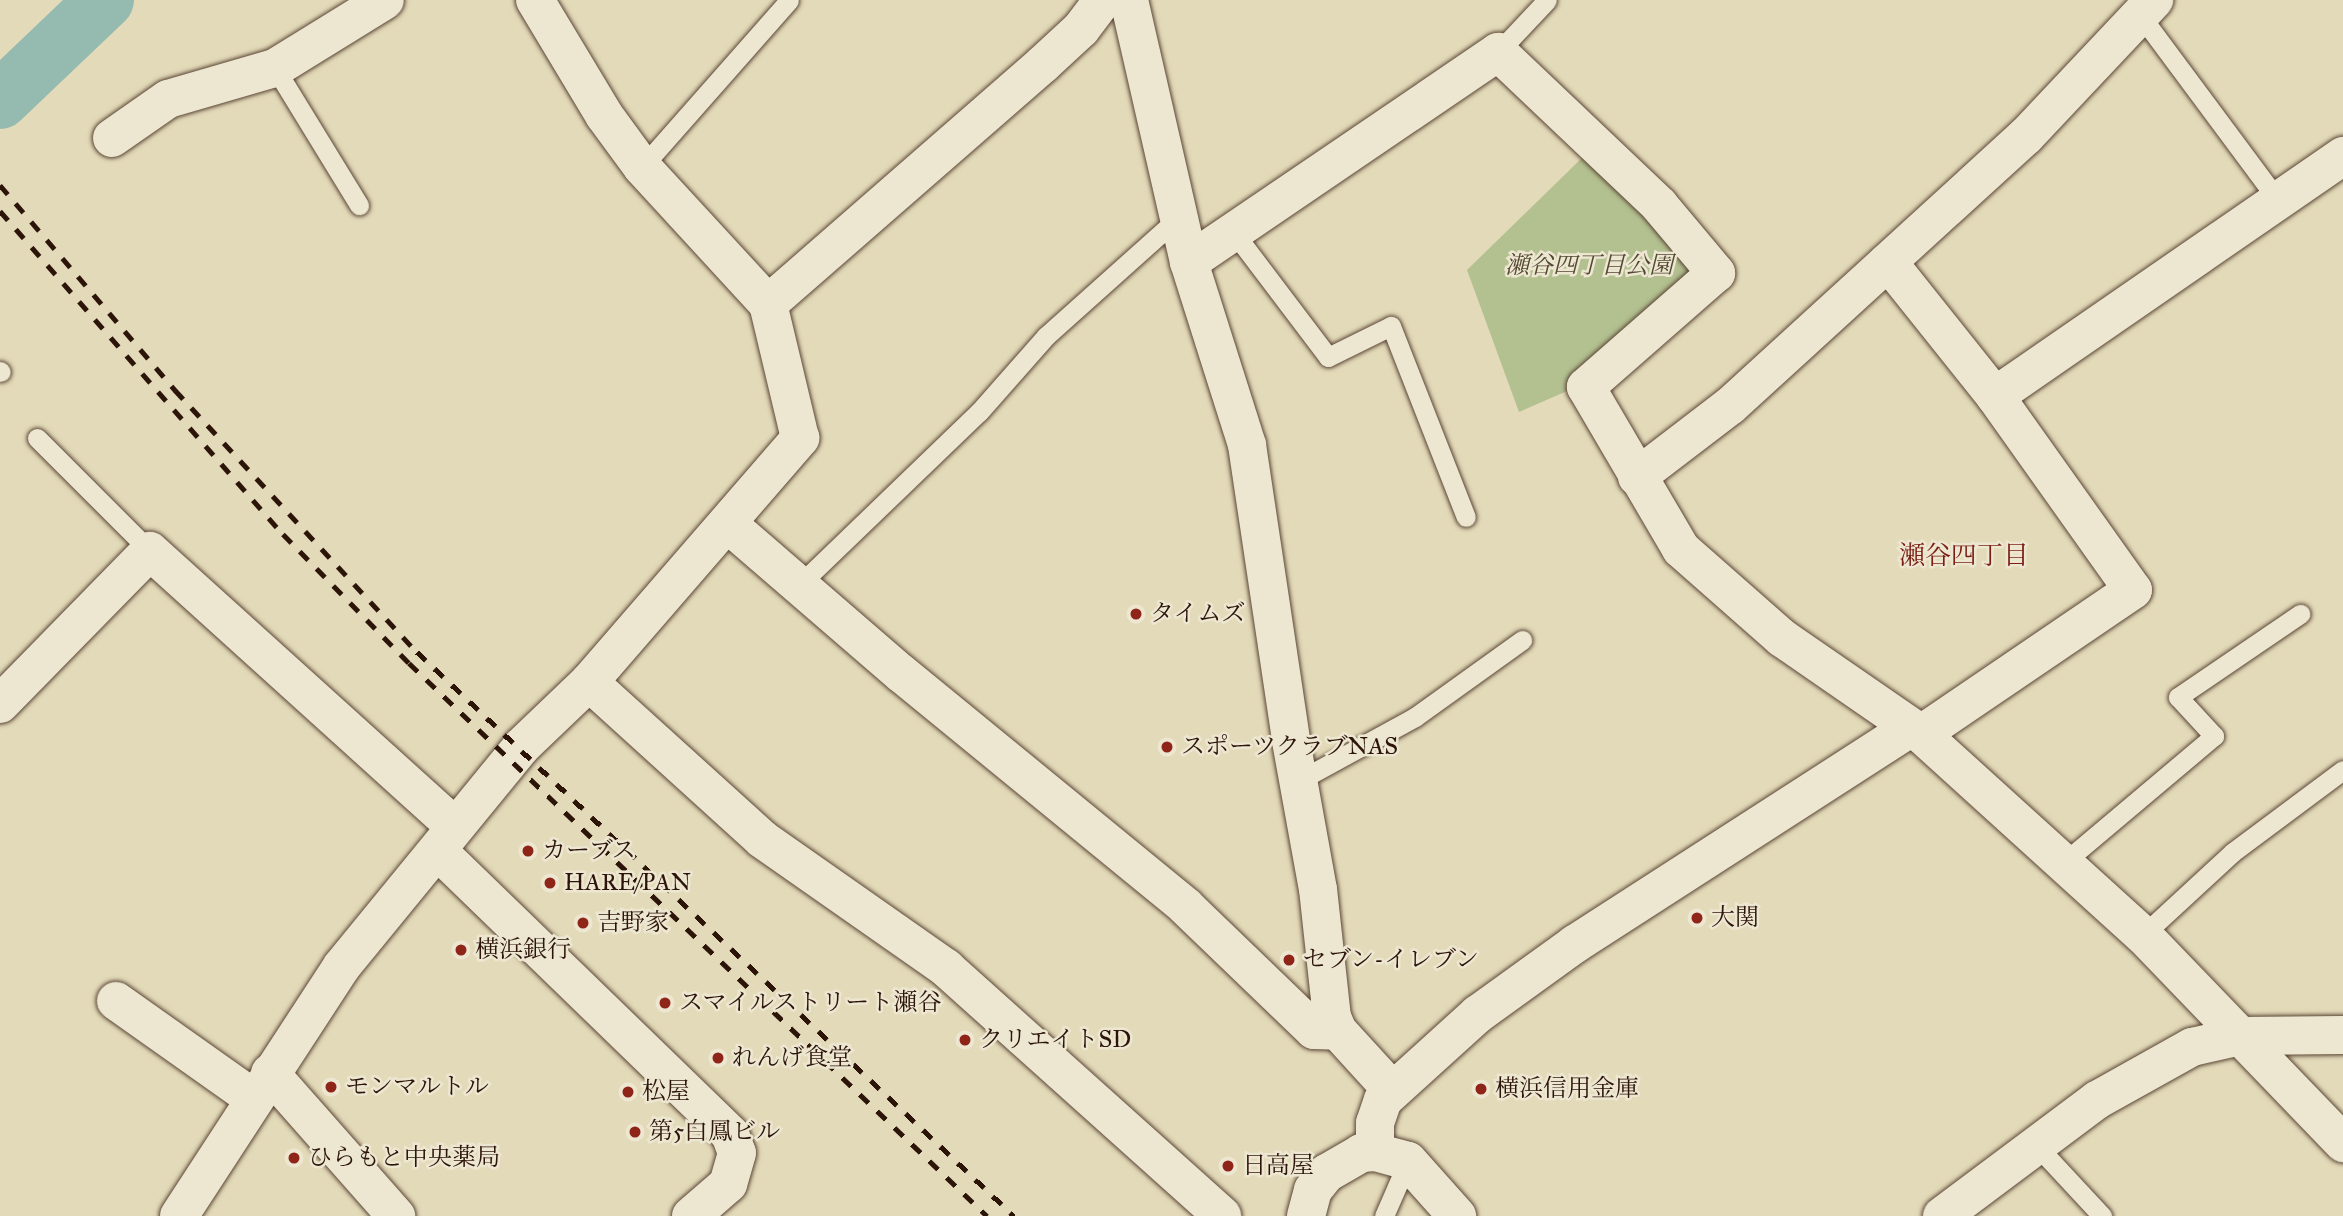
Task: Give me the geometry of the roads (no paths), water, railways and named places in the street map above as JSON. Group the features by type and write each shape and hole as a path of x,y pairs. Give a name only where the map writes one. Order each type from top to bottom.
{"street":[{"path":"112,138 168,99 275,68 385,0"},
{"path":"179,1216 342,966 520,747 589,682 800,438 768,304 642,167 604,115 535,0"},
{"path":"768,304 1081,29 1127,3 1189,262 1247,445 1298,781 1318,889 1332,1017 1338,1031 1391,1089"},
{"path":"1637,477 1730,406 2026,136 2146,6"},
{"path":"1189,262 1498,52 1660,205 1716,273 1586,387 1681,549 1782,638 1915,731 2143,935 2343,1143"},
{"path":"1995,396 2280,203 2343,156"},
{"path":"1457,1216 1392,1156 1377,1111 1391,1089 1478,1014 1575,944 1915,731 2133,590 1995,396 1888,262"},
{"path":"728,524 1185,906 1314,1030 1338,1031"},
{"path":"0,704 150,551 447,839 730,1134 737,1153 728,1184 691,1216"},
{"path":"589,682 762,839 946,968 1222,1216"},
{"path":"116,1001 262,1085 396,1216"},
{"path":"1942,1216 2143,1071 2192,1047 2241,1036 2343,1035"},
{"path":"1306,1216 1313,1190 1327,1172 1361,1153 1392,1156"}],"lane":[{"path":"642,167 789,0"},
{"path":"1498,52 1547,0"},
{"path":"2146,6 2280,203"},
{"path":"275,68 359,205"},
{"path":"799,585 979,412 1046,336 1178,217"},
{"path":"1235,233 1328,357 1391,326 1466,517"},
{"path":"37,438 150,551"},
{"path":"2062,864 2214,736 2178,697 2300,614"},
{"path":"1298,781 1415,717 1522,640"},
{"path":"2143,935 2233,852 2343,770"},
{"path":"2038,1146 2102,1216"},
{"path":"1384,1216 1392,1156"}],"waterway":[{"path":"0,100 105,0"}],"railway":[{"path":"0,185 175,390 417,652 1014,1216"},
{"path":"0,211 283,534 409,663 987,1216"}],"place":[{"name":"タイムズ","path":"1136,614"},
{"name":"スポーツクラブNAS","path":"1167,747"},
{"name":"カーブス","path":"528,851"},
{"name":"HARE/PAN","path":"550,883"},
{"name":"大関","path":"1697,918"},
{"name":"吉野家","path":"583,923"},
{"name":"横浜銀行","path":"461,950"},
{"name":"セブン-イレブン","path":"1289,960"},
{"name":"スマイルストリート瀬谷","path":"665,1003"},
{"name":"クリエイトSD","path":"965,1040"},
{"name":"れんげ食堂","path":"718,1058"},
{"name":"モンマルトル","path":"331,1087"},
{"name":"横浜信用金庫","path":"1481,1089"},
{"name":"松屋","path":"628,1092"},
{"name":"第5白鳳ビル","path":"635,1132"},
{"name":"ひらもと中央薬局","path":"294,1158"},
{"name":"日高屋","path":"1228,1166"}],"district":[{"name":"瀬谷四丁目","path":"1964,556"}],"park label":[{"name":"瀬谷四丁目公園","path":"1589,266"}]}
